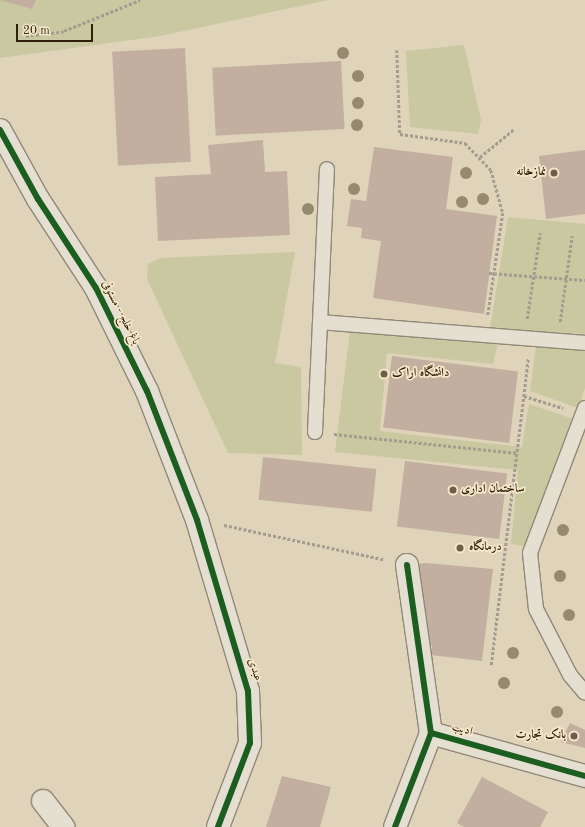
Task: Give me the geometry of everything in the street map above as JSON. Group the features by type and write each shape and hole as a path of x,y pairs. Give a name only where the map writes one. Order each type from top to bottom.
{"street":[{"name":"باغ خلج - مستوفی","path":"0,130 38,199 96,288 147,392 196,520"},
{"name":"عبدی","path":"196,520 248,691 250,743 218,827"},
{"path":"395,827 431,733 407,565"},
{"name":"ادیب","path":"431,733 585,776"},
{"path":"43,801 63,827"}],"lane":[{"path":"315,432 327,169"},
{"path":"320,322 585,343"},
{"path":"584,411 530,553 536,609 570,675 585,693"}],"path":[{"path":"26,36 64,31 140,0"},
{"path":"396,50 400,134 465,143 491,170 503,213 485,335"},
{"path":"480,157 513,130"},
{"path":"526,323 540,233"},
{"path":"560,322 564,279 572,236"},
{"path":"489,273 585,280"},
{"path":"491,665 531,339"},
{"path":"524,396 584,411"},
{"path":"315,432 517,453"},
{"path":"233,527 407,565"}],"green space":[{"path":"0,0 328,0 160,36 0,58"},
{"path":"464,45 481,120 478,134 410,127 406,51"},
{"path":"508,217 585,224 585,334 490,329"},
{"path":"295,252 275,363 301,367 302,455 228,453 147,279 148,264 161,258"},
{"path":"350,331 498,342 493,364 387,353 380,431 522,447 529,404 573,419 525,546 511,544 518,470 335,452"},
{"path":"536,346 585,351 585,388 578,408 530,391"}],"building":[{"path":"0,0 36,0 32,9"},
{"path":"185,48 191,162 118,166 112,52"},
{"path":"341,61 345,129 216,136 212,68"},
{"path":"263,140 265,172 287,171 290,235 158,241 155,177 211,174 208,145"},
{"path":"374,147 453,157 446,209 497,216 484,314 373,298 381,241 361,238 362,228 347,226 351,199 366,201"},
{"path":"585,150 585,214 546,219 539,156"},
{"path":"392,356 518,371 509,443 383,427"},
{"path":"263,457 376,469 372,512 259,500"},
{"name":"ساختمان اداری","path":"405,461 507,474 499,539 397,527"},
{"path":"426,563 493,569 482,661 431,655 432,645 426,643 416,564"},
{"name":"بانک تجارت","path":"570,723 585,730 585,748 561,742"},
{"path":"282,776 331,787 320,827 266,827"},
{"path":"482,777 548,812 540,827 464,827 457,823"}],"cycle path":[{"path":"0,130 38,199 96,288 147,391 197,520 248,691 250,743 218,827"},
{"path":"407,565 431,733"},
{"path":"395,827 431,733 585,776"}],"place":[{"name":"نمازخانه","path":"554,173"},
{"name":"دانشگاه اراک","path":"384,374"},
{"name":"ساختمان اداری","path":"453,490"},
{"name":"درمانگاه","path":"460,548"},
{"name":"بانک تجارت","path":"574,736"}]}
